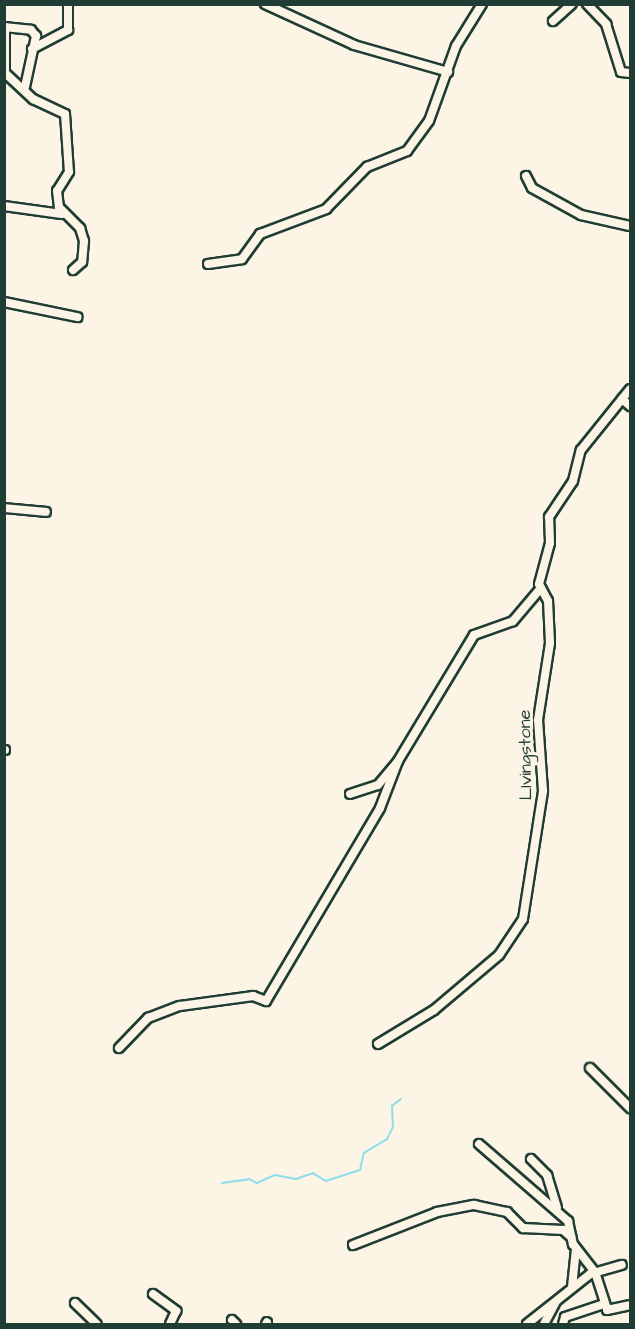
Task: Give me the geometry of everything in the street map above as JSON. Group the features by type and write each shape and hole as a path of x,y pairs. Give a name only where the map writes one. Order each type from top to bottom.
{"street":[{"path":"32,49 68,30 68,4"},
{"path":"265,4 354,45 448,72"},
{"path":"208,264 242,259 260,234 326,209 367,167 407,151 429,121 456,46 482,4"},
{"path":"553,21 572,4"},
{"path":"587,4 606,24 621,72 630,73"},
{"path":"25,87 34,33 5,27 5,72 25,87 33,99 65,114 70,159 69,172 57,191 61,214"},
{"path":"526,176 532,188 577,213 630,226"},
{"path":"4,206 61,214 80,228 84,241 82,262 73,270"},
{"path":"4,302 77,317"},
{"name":"LIvingstone","path":"378,1044 434,1010 499,955 523,919 543,791 538,720 550,642 549,607 541,588 551,512 573,481 581,450 630,389"},
{"path":"622,399 630,406"},
{"path":"4,508 46,512"},
{"path":"350,794 378,785 398,761 474,635 513,621 541,588"},
{"path":"119,1048 148,1018 180,1006 253,996 266,1001 380,808 398,761"},
{"path":"590,1068 630,1108"},
{"path":"479,1144 557,1208 568,1221 576,1249 595,1272 604,1304 609,1311 630,1305"},
{"path":"531,1159 547,1175 557,1208"},
{"path":"353,1245 437,1212 474,1205 507,1212 524,1228 562,1230 572,1237"},
{"path":"572,1287 576,1249"},
{"path":"527,1324 572,1287 595,1272 622,1265"},
{"path":"153,1294 176,1311 171,1324"},
{"path":"75,1303 97,1324"},
{"path":"544,1324 555,1303"},
{"path":"563,1324 565,1317 604,1304"}],"waterway":[{"path":"222,1183 249,1179 257,1183 275,1175 296,1179 313,1173 326,1181 360,1170 364,1153 387,1139 393,1127 392,1106 401,1099"}]}
